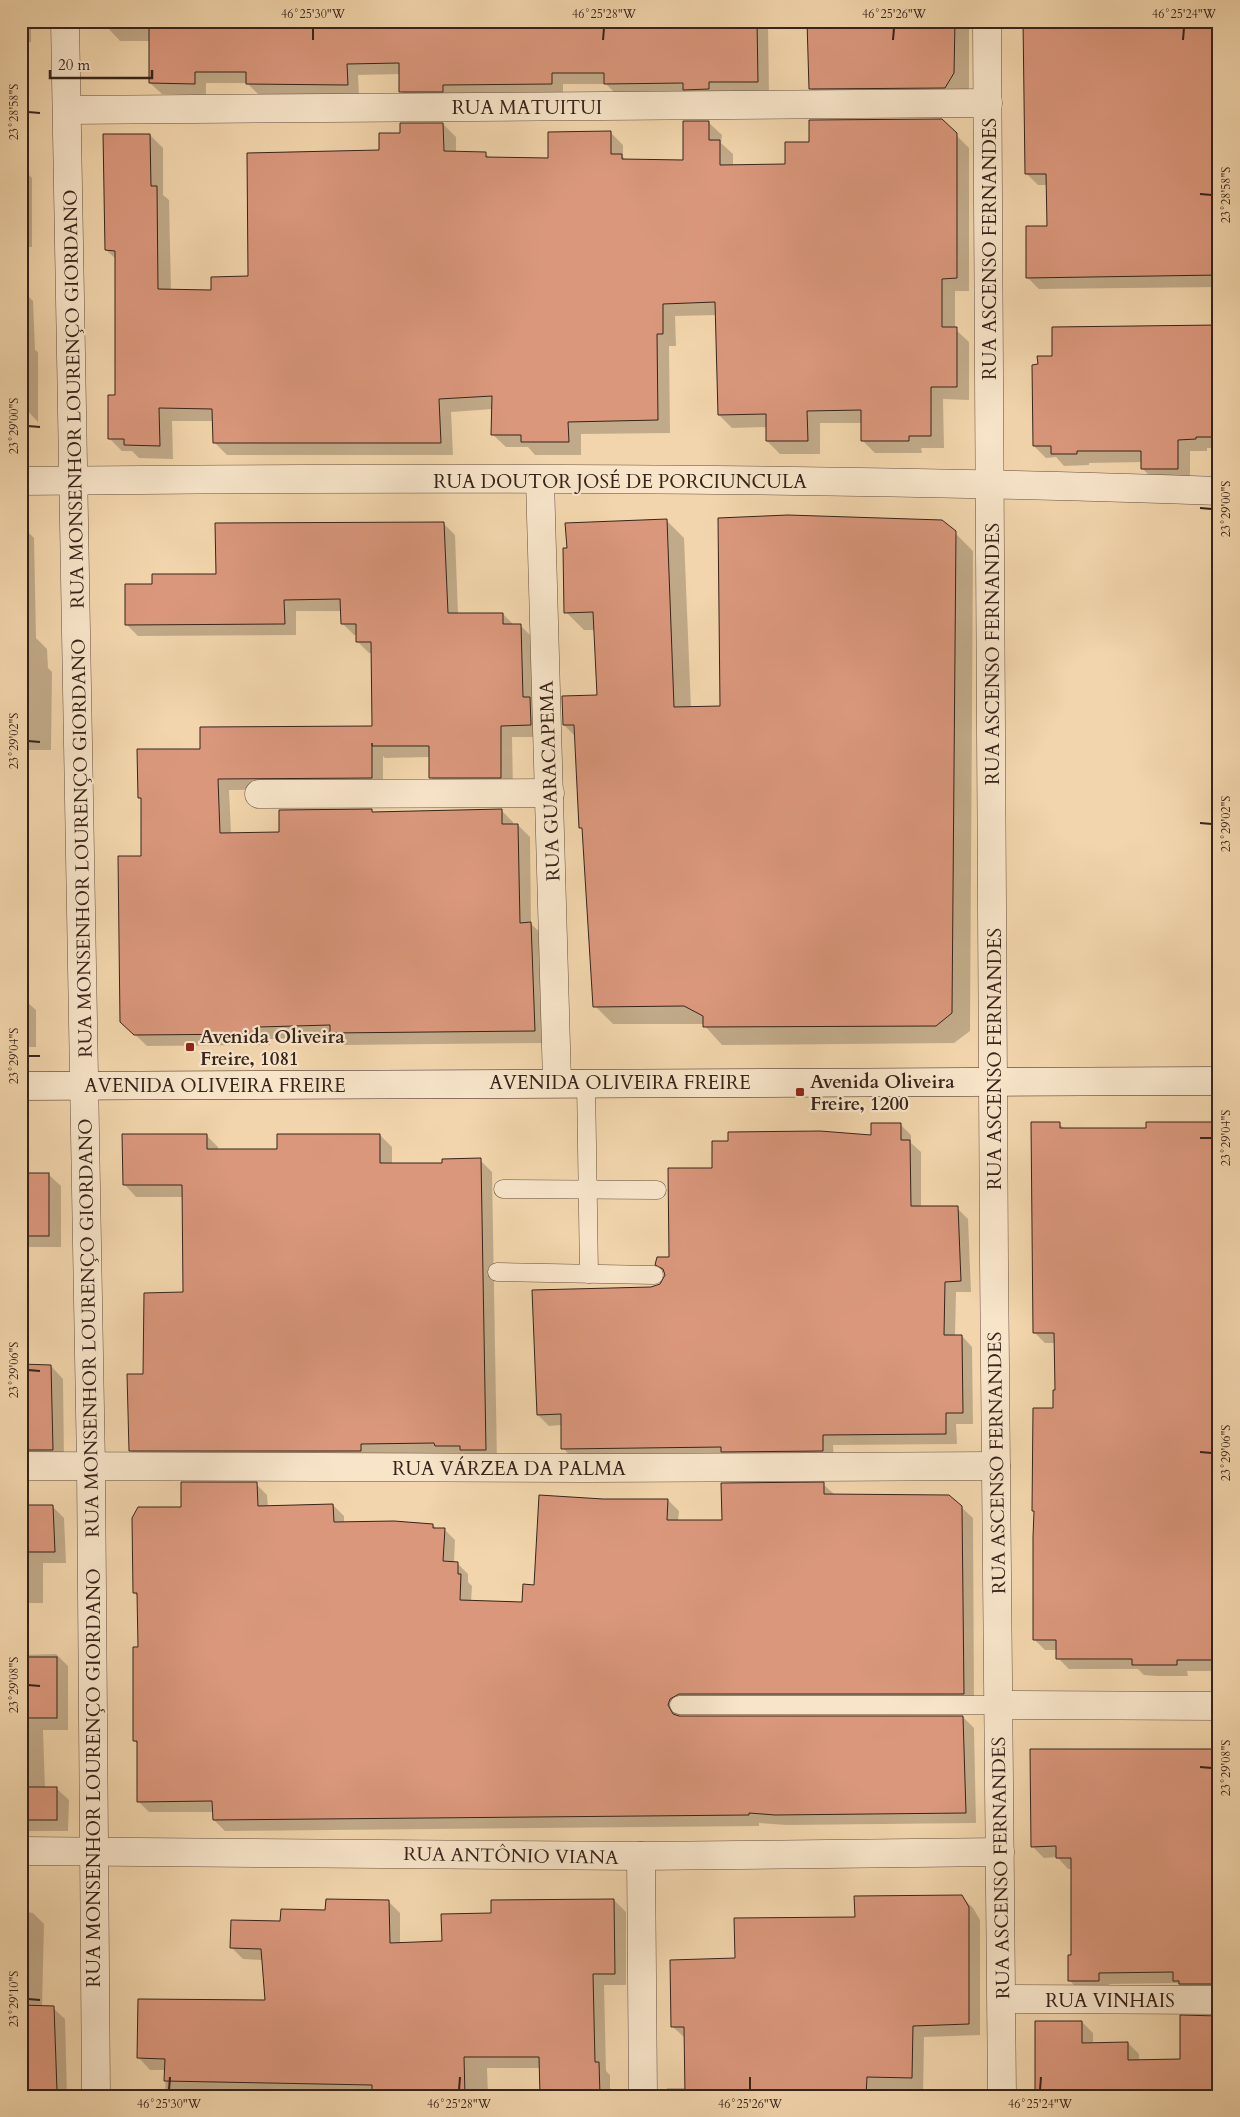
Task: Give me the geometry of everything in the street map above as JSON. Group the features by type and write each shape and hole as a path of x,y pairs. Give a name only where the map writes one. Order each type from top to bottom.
{"street":[{"name":"RUA MONSENHOR LOURENÇO GIORDANO","path":"66,21 91,1466 96,2096"},
{"name":"RUA ASCENSO FERNANDES","path":"987,21 1002,2096"},
{"name":"RUA MATUITUI","path":"67,110 988,103"},
{"name":"RUA DOUTOR JOSÉ DE PORCIUNCULA","path":"21,481 540,480 990,484 1219,491"},
{"name":"RUA GUARACAPEMA","path":"540,480 557,1082"},
{"path":"259,794 550,793"},
{"name":"AVENIDA OLIVEIRA FREIRE","path":"21,1086 994,1080 1219,1081"},
{"name":"RUA VÁRZEA DA PALMA","path":"21,1466 597,1468 996,1466"},
{"path":"999,1705 1219,1706"},
{"name":"RUA ANTÔNIO VIANA","path":"21,1851 641,1856 1000,1852"},
{"path":"641,1856 643,2096"},
{"name":"RUA VINHAIS","path":"1002,1999 1219,2000"}],"lane":[{"path":"586,1082 589,1274"},
{"path":"503,1189 657,1190"},
{"path":"497,1272 654,1275"},
{"path":"679,1705 999,1705"}],"building":[{"path":"149,21 757,21 758,82 709,82 709,89 683,90 683,83 604,84 604,73 552,73 552,84 443,85 443,92 399,92 399,63 347,64 348,85 246,84 246,72 195,72 195,84 149,83"},
{"path":"807,21 955,21 954,73 945,88 809,89"},
{"path":"1023,21 1219,21 1219,275 1026,278 1026,226 1047,226 1046,174 1025,174"},
{"path":"942,119 957,133 957,278 942,279 942,327 957,327 957,387 931,387 931,436 909,436 909,441 861,441 861,410 807,411 808,441 766,441 766,414 718,415 715,302 663,304 663,334 657,334 658,420 568,422 569,442 521,442 521,435 491,435 492,396 439,399 441,443 213,443 212,409 159,408 160,446 124,445 124,439 108,439 108,395 115,395 115,251 105,250 103,134 150,134 151,186 157,186 158,289 211,290 211,277 248,276 247,153 379,150 379,133 400,133 400,123 443,123 444,151 486,152 486,157 548,158 548,132 611,131 611,154 622,154 622,159 683,160 683,121 709,121 709,140 720,140 720,165 785,164 785,142 809,142 809,120"},
{"path":"1218,325 1219,437 1196,437 1196,439 1178,440 1178,469 1141,469 1141,451 1077,451 1077,454 1051,454 1051,446 1033,446 1032,365 1038,364 1037,356 1052,356 1052,327"},
{"path":"788,515 942,520 956,531 952,1013 936,1026 703,1027 703,1016 684,1006 593,1007 582,828 579,828 574,725 563,725 562,696 597,695 593,612 564,613 563,548 567,548 565,523 667,519 674,707 720,706 718,518"},
{"path":"444,522 448,613 503,613 503,624 521,624 523,697 530,697 531,725 501,726 501,778 429,778 429,746 372,746 372,778 218,779 220,833 279,832 279,810 372,809 372,812 502,809 502,824 518,824 520,923 531,922 535,1031 330,1033 330,1025 259,1027 259,1034 134,1035 120,1022 118,856 141,856 141,798 138,798 137,749 200,749 200,727 372,726 371,642 356,642 356,624 341,624 340,599 284,600 285,624 125,625 125,584 152,584 152,574 216,574 215,523"},
{"path":"1031,1122 1060,1122 1060,1128 1146,1128 1146,1122 1219,1122 1219,1660 1177,1660 1177,1665 1132,1665 1132,1659 1056,1659 1056,1640 1033,1640 1033,1408 1053,1408 1053,1390 1055,1390 1054,1333 1033,1333"},
{"path":"871,1123 901,1123 901,1140 910,1140 911,1206 958,1206 961,1281 945,1282 944,1335 962,1335 963,1413 946,1413 946,1434 823,1435 823,1451 721,1452 721,1447 561,1449 561,1414 537,1415 532,1290 651,1287 660,1284 665,1275 663,1269 655,1265 657,1257 669,1257 668,1168 712,1168 712,1141 728,1141 728,1132 820,1131 871,1135"},
{"path":"122,1134 207,1134 207,1149 277,1149 277,1134 380,1134 380,1163 442,1163 442,1159 481,1158 486,1450 460,1450 460,1446 435,1446 434,1443 361,1444 361,1451 129,1451 127,1374 143,1374 144,1293 183,1292 182,1185 123,1185"},
{"path":"21,1173 49,1173 49,1236 21,1236"},
{"path":"21,1364 51,1365 53,1450 21,1450"},
{"path":"181,1482 257,1482 258,1506 333,1504 334,1522 394,1521 433,1524 433,1528 445,1528 443,1561 458,1562 458,1574 461,1574 460,1600 522,1602 523,1584 534,1585 539,1495 603,1499 668,1499 667,1520 722,1520 721,1483 824,1482 824,1494 949,1495 962,1506 964,1694 679,1694 670,1699 668,1705 673,1714 679,1716 963,1716 966,1813 775,1815 749,1813 749,1815 213,1820 212,1801 137,1802 137,1741 133,1741 133,1647 138,1647 137,1593 133,1593 132,1518 138,1507 181,1507"},
{"path":"21,1505 53,1505 55,1552 21,1552"},
{"path":"21,1657 57,1657 57,1718 21,1718"},
{"path":"1030,1749 1219,1749 1219,1984 1179,1984 1179,1981 1173,1981 1173,1972 1099,1973 1099,1981 1068,1981 1068,1955 1071,1955 1071,1858 1056,1858 1056,1846 1031,1847"},
{"path":"21,1787 57,1787 57,1820 21,1820"},
{"path":"962,1895 969,1907 969,2024 913,2026 912,2078 867,2077 866,2096 685,2096 684,2027 671,2027 670,1960 735,1958 734,1918 855,1917 854,1896"},
{"path":"326,1899 389,1900 390,1943 442,1941 441,1914 491,1913 491,1900 614,1899 615,1974 593,1974 595,2062 599,2062 600,2096 540,2096 539,2057 464,2057 465,2096 372,2096 372,2085 164,2081 165,2059 137,2058 138,1999 265,2000 261,1949 230,1948 231,1920 280,1921 281,1909 325,1910"},
{"path":"21,2005 54,2006 57,2091 21,2091"},
{"path":"1180,2015 1219,2016 1219,2096 1035,2096 1035,2021 1082,2021 1082,2043 1128,2042 1128,2060 1180,2059"}],"place":[{"name":"Avenida Oliveira Freire, 1081","path":"190,1047"},
{"name":"Avenida Oliveira Freire, 1200","path":"800,1092"}]}
